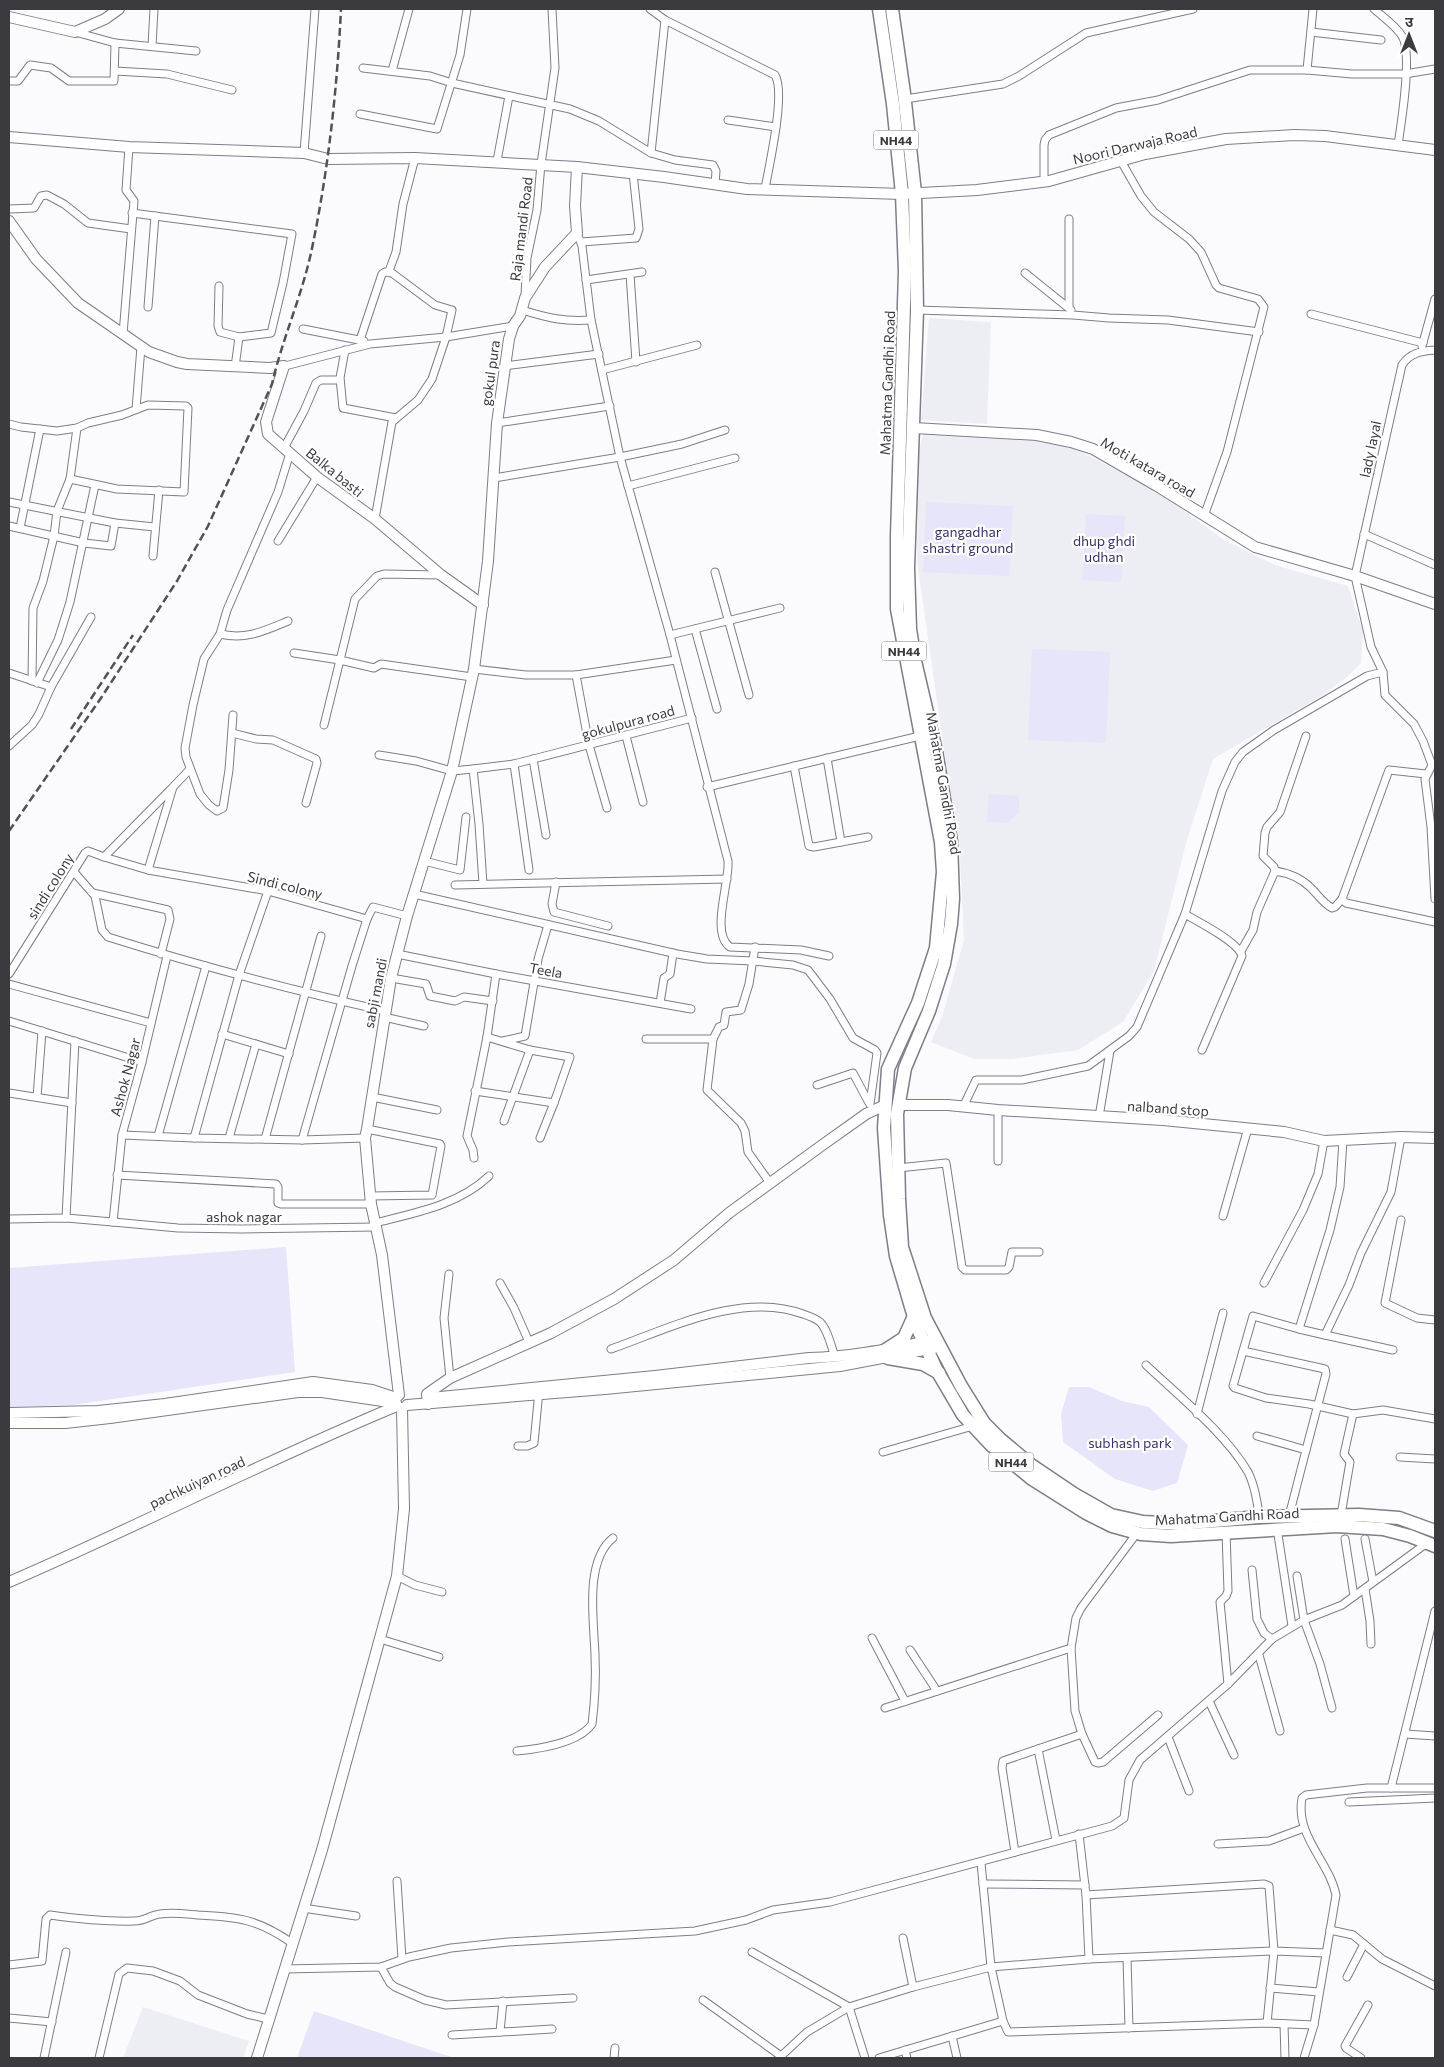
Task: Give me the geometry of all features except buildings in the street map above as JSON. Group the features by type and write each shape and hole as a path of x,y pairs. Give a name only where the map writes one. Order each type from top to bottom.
{"highway":[{"name":"Mahatma Gandhi Road","path":"879,9 893,104 902,194 905,271 897,537 898,609 951,841 954,898 944,964 922,1029 903,1076 881,1106"},
{"name":"Mahatma Gandhi Road","path":"892,9 905,99 915,193 917,310 908,568 909,605 941,842 943,872 936,948 918,1003 888,1069 881,1106 894,1246 914,1316 984,1423 1031,1466 1074,1494 1112,1514 1143,1522 1180,1524 1289,1516 1341,1515 1399,1518 1435,1531"},
{"name":"Mahatma Gandhi Road","path":"881,1106 898,1168 902,1247 925,1318 939,1373 963,1415 1007,1459 1032,1479 1086,1513 1112,1526 1137,1533 1172,1536 1278,1528 1336,1526 1383,1528 1432,1544"},
{"path":"886,1355 904,1338 914,1316"},
{"path":"886,1355 923,1364 939,1373"}],"street":[{"path":"75,32 105,19 119,9"},
{"path":"152,46 154,9"},
{"path":"304,154 315,9"},
{"path":"392,71 409,9"},
{"path":"360,114 437,129 463,42 467,9"},
{"name":"Raja mandi Road","path":"525,298 527,258 537,210 541,164 555,68 552,9"},
{"path":"650,9 665,20 775,75 780,85 776,127 765,189"},
{"path":"905,99 1003,84 1019,76 1086,33 1194,9"},
{"path":"1307,70 1313,9"},
{"path":"1374,9 1403,38 1405,96 1398,145"},
{"path":"9,17 115,43 196,51"},
{"path":"651,153 665,20"},
{"path":"1311,32 1381,40"},
{"path":"9,81 18,81 30,65 51,68 69,81 114,81 115,43"},
{"path":"363,68 430,76 452,83 583,113 599,120 651,153 675,160 713,165 716,171 715,184"},
{"path":"1044,181 1044,145 1045,140 1049,136 1116,108 1158,100 1236,73 1265,69 1352,74 1405,74 1435,68"},
{"path":"115,71 167,74 232,90"},
{"path":"497,161 509,96"},
{"path":"728,120 776,127"},
{"name":"Noori Darwaja Road","path":"9,137 129,147 304,154 328,159 416,158 497,161 633,173 747,189 902,194 977,190 1044,181 1184,146 1226,139 1265,136 1325,136 1435,150"},
{"path":"123,334 133,200 126,190 129,147"},
{"path":"360,340 382,274 388,271 396,252 403,204 416,158"},
{"path":"1121,161 1141,196 1154,212 1201,252 1216,285 1219,288 1258,299 1264,308 1227,452 1204,516"},
{"path":"577,167 575,206 591,320 620,457 692,718"},
{"path":"579,237 636,238 639,229 633,173"},
{"path":"9,208 34,208 41,196 48,195 64,204 88,223 131,229"},
{"path":"132,213 292,234 283,283 270,333 239,337 222,333 218,330 218,286"},
{"path":"148,307 156,216"},
{"path":"1069,219 1069,307"},
{"path":"9,221 36,259 78,304 149,352 176,362 235,367 285,366 370,344 446,337 513,326"},
{"name":"gokul pura","path":"483,605 497,423 509,339 513,326 522,310 525,298 545,267 579,237"},
{"path":"375,519 392,425 396,418 423,394 432,379 446,337 452,310 435,305 388,271"},
{"path":"586,280 642,272"},
{"path":"1025,273 1069,307 1073,315"},
{"path":"630,274 636,362"},
{"path":"1435,298 1420,351 1435,350"},
{"path":"522,310 552,320 570,322 591,320"},
{"path":"917,310 1168,320 1259,332"},
{"path":"1311,314 1423,343"},
{"path":"303,329 360,340 370,344"},
{"path":"235,367 239,337"},
{"path":"602,370 698,345"},
{"path":"136,409 141,347"},
{"path":"345,350 340,380 343,408 396,418"},
{"name":"lady layal","path":"1355,576 1401,370 1407,358 1420,351"},
{"path":"504,366 599,354"},
{"name":"Balka basti","path":"285,366 266,426 268,434 442,575 483,605"},
{"path":"233,715 224,805 221,810 214,809 203,799 190,769 186,748 193,705 204,659 220,634 227,610 278,492 288,450 316,382 340,380"},
{"path":"9,424 57,431 77,428 148,405 186,406 188,408 184,492 117,489 70,480"},
{"path":"497,423 610,406"},
{"path":"34,682 33,608 43,581 54,536 57,511 70,480 77,428"},
{"name":"Moti katara road","path":"914,428 1037,435 1093,449 1255,547 1355,576 1435,604"},
{"path":"20,528 40,429"},
{"path":"494,478 620,457 682,444 725,430"},
{"path":"628,486 735,458"},
{"path":"278,541 318,476"},
{"path":"34,682 58,640 70,602 95,485"},
{"path":"153,556 159,490"},
{"path":"9,502 116,523 155,527"},
{"path":"9,526 84,543 111,546 116,523"},
{"path":"1364,534 1435,565"},
{"path":"714,572 749,695"},
{"path":"324,725 355,599 377,576 384,574 442,575"},
{"path":"1355,576 1371,647 1384,672 1384,688 1387,699 1414,724 1432,758 1431,769 1426,774"},
{"name":"sabji mandi","path":"257,2058 322,1850 397,1576 404,1509 401,1402 382,1255 371,1200 366,1134 391,978 407,916 452,771 473,673 483,605"},
{"path":"670,635 780,608"},
{"path":"9,746 32,725 39,714 49,692 91,617"},
{"path":"220,634 238,637 264,631 288,621"},
{"path":"695,629 717,708"},
{"path":"294,653 340,660 374,668 381,664 473,673 576,676 676,660"},
{"path":"963,1107 976,1080 1022,1080 1088,1066 1110,1052 1129,1036 1137,1027 1185,914 1222,791 1235,762 1243,752 1274,730 1367,676 1384,672"},
{"path":"9,673 34,682 49,692"},
{"path":"576,676 589,745 607,808"},
{"name":"gokulpura road","path":"379,755 416,761 452,771 473,770 514,764 692,718 707,787 728,862 722,905 722,937 730,947 754,953"},
{"path":"232,733 256,739 273,740 316,759 317,764 306,803"},
{"path":"707,787 927,735"},
{"path":"626,736 643,802"},
{"path":"1202,1050 1242,956 1241,951 1253,930 1257,912 1274,872 1274,867 1263,856 1263,840 1267,827 1280,812 1306,736"},
{"path":"827,758 841,842"},
{"path":"533,759 546,835"},
{"path":"514,764 529,870"},
{"path":"794,766 809,846 814,847 868,838"},
{"path":"104,857 190,769"},
{"path":"473,770 483,884"},
{"path":"1274,872 1285,873 1297,878 1312,889 1324,903 1332,908 1335,907 1342,899 1389,770 1426,774"},
{"path":"1426,774 1435,899"},
{"path":"148,870 177,782"},
{"path":"424,861 460,870 466,816"},
{"name":"sindi colony","path":"9,974 86,852 104,857"},
{"name":"Sindi colony","path":"104,857 148,870 268,891 367,919"},
{"path":"74,872 93,893 105,934 164,955 342,1001 424,1026"},
{"path":"455,885 727,879"},
{"path":"556,882 552,904 554,912 608,926"},
{"path":"194,1138 239,975 268,891"},
{"name":"Ashok Nagar","path":"93,893 168,910 170,919 151,1023 122,1135 302,1140 366,1134 440,1144 432,1195 371,1200"},
{"path":"414,894 673,953 707,959 801,950 829,956"},
{"path":"1342,899 1346,903 1435,922"},
{"path":"302,1140 371,908 375,907 407,916"},
{"path":"1185,914 1241,951"},
{"path":"503,1042 524,1037 538,959 548,925"},
{"path":"265,1139 321,936"},
{"path":"660,1003 664,978 670,974 673,953"},
{"path":"754,953 748,991 741,1010 726,1012 724,1025 719,1027 713,1039 707,1090 741,1123 745,1131 748,1152 770,1183"},
{"path":"754,953 808,970 830,999 851,1036 876,1050 881,1106"},
{"name":"Teela","path":"397,954 691,1009"},
{"path":"158,1136 206,966"},
{"path":"474,1158 474,1150 468,1136 475,1091 487,1037 496,974"},
{"path":"391,978 426,984 430,996 435,998 455,1001 464,997 493,1001"},
{"name":"ashok nagar","path":"9,984 151,1023"},
{"path":"9,1021 142,1062"},
{"path":"37,1097 42,1031"},
{"path":"222,1034 289,1054"},
{"path":"487,1037 530,1050 570,1057 540,1138"},
{"path":"646,1039 713,1039"},
{"path":"66,1218 75,1041"},
{"path":"230,1138 256,1044"},
{"path":"504,1121 530,1050"},
{"path":"1099,1117 1110,1052"},
{"path":"817,1085 851,1072 881,1106"},
{"path":"475,1091 554,1103"},
{"path":"9,1093 72,1103"},
{"path":"372,1097 437,1110"},
{"path":"427,1401 427,1394 450,1378 530,1342 614,1299 644,1280 674,1260 770,1183 881,1106"},
{"name":"nalband stop","path":"881,1106 963,1107 1248,1128 1284,1132 1324,1141 1401,1137 1435,1138"},
{"path":"998,1110 998,1161"},
{"path":"1223,1216 1248,1128"},
{"name":"ashok nagar","path":"113,1222 122,1135"},
{"path":"1325,1335 1349,1285 1361,1252 1391,1192 1401,1137"},
{"path":"1299,1329 1330,1230 1340,1187 1343,1140"},
{"path":"1264,1282 1304,1210 1318,1174 1324,1141"},
{"path":"898,1168 946,1163 962,1267 965,1270 1006,1270 1009,1267 1012,1252 1039,1252"},
{"path":"117,1175 276,1184 278,1186 278,1203 281,1204 371,1200"},
{"name":"ashok nagar","path":"9,1219 66,1218 178,1228 233,1229 375,1225 468,1193 489,1176"},
{"path":"1401,1220 1385,1304 1417,1318 1435,1320"},
{"path":"449,1274 444,1318 450,1378"},
{"path":"500,1283 530,1342"},
{"path":"611,1349 698,1318 751,1306 780,1307 818,1321 824,1328 835,1357"},
{"path":"1197,1414 1223,1313"},
{"path":"1393,1350 1299,1329 1255,1315 1252,1317 1233,1386 1266,1398 1353,1414 1383,1410 1435,1419"},
{"path":"9,1423 298,1392 313,1387 401,1402 427,1401 806,1364 886,1355 932,1345"},
{"path":"1243,1351 1323,1368 1326,1374 1289,1516"},
{"path":"806,1364 835,1357 886,1355"},
{"path":"1146,1364 1215,1431 1248,1473 1259,1517"},
{"path":"518,1446 527,1446 534,1443 539,1391"},
{"name":"pachkuiyan road","path":"9,1582 171,1510 401,1402"},
{"path":"9,1413 84,1416"},
{"path":"1341,1515 1350,1462 1344,1454 1353,1414"},
{"path":"883,1452 973,1426"},
{"path":"1257,1436 1306,1450"},
{"path":"1400,1457 1435,1459"},
{"path":"1278,1528 1292,1626"},
{"path":"1226,1532 1228,1591 1220,1602 1228,1684"},
{"path":"1137,1533 1080,1608 1076,1618 1071,1648 1075,1710 1082,1734 1095,1762 1100,1763 1158,1715"},
{"path":"517,1752 534,1750 564,1741 582,1733 592,1724 595,1685 592,1607 595,1572 602,1548 613,1538"},
{"path":"1345,1539 1354,1596"},
{"path":"1365,1539 1373,1582"},
{"path":"284,1969 381,1967 402,1959 451,1948 499,1943 695,1931 746,1920 773,1910 830,1902 981,1863 1056,1840 1112,1826 1124,1818 1130,1780 1140,1760 1228,1684 1259,1655 1272,1639 1304,1620 1342,1605 1373,1582 1432,1544"},
{"path":"1252,1570 1256,1619 1264,1633 1272,1639"},
{"path":"397,1576 415,1585 442,1592"},
{"path":"1297,1576 1304,1620 1320,1664 1332,1708"},
{"path":"1365,1589 1370,1621 1371,1644"},
{"path":"1391,1788 1435,1612"},
{"path":"872,1638 905,1701"},
{"path":"380,1639 439,1657"},
{"path":"1427,1646 1435,1647"},
{"path":"885,1708 1071,1648"},
{"path":"910,1650 937,1691"},
{"path":"1259,1655 1280,1731"},
{"path":"1209,1701 1234,1755"},
{"path":"1015,1852 1002,1766 1004,1760 1082,1734"},
{"path":"1405,1734 1435,1736"},
{"path":"1168,1737 1189,1791"},
{"path":"1038,1749 1056,1840"},
{"path":"1304,2058 1314,2025 1336,1900 1334,1888 1304,1828 1301,1803 1305,1795 1367,1788 1391,1788 1435,1798"},
{"path":"1349,1802 1414,1793 1435,1788"},
{"path":"1218,1844 1269,1841 1304,1828"},
{"path":"1079,1834 1086,1895 1088,1959"},
{"path":"981,1863 991,1967 1003,2021 1006,2030 1010,2032 1267,2023 1314,2025"},
{"path":"397,1881 402,1959"},
{"path":"983,1884 1085,1885"},
{"path":"1086,1895 1266,1884 1270,1888 1274,1951 1267,2023"},
{"path":"303,1908 356,1916"},
{"path":"9,1965 42,1961 46,1919 50,1916 91,1921 139,1921 158,1914 170,1913 238,1917 250,1920 274,1931 292,1944"},
{"path":"1330,1930 1350,1934 1382,1959 1435,1986"},
{"path":"903,1938 912,1987"},
{"path":"1347,1976 1364,1944"},
{"path":"703,2000 780,2057 807,2032 849,2007 912,1987 991,1967 1088,1959 1274,1951 1326,1953"},
{"path":"44,2058 66,1952"},
{"path":"752,1952 849,2007 865,2058"},
{"path":"1127,1958 1129,2028"},
{"path":"381,1967 390,1983 395,1987 436,2004 573,1998"},
{"path":"99,2058 119,1974 126,1968 153,1971 180,1980 198,1995 247,2014 268,2019"},
{"path":"1270,1988 1319,1992"},
{"path":"500,2032 503,2001"},
{"path":"1361,2058 1345,2046 1368,2005"},
{"path":"9,2018 52,2022"},
{"path":"879,2058 1003,2021"},
{"path":"1284,2024 1285,2058"},
{"path":"452,2035 552,2029"},
{"path":"952,2036 957,2058"},
{"path":"614,2058 615,2048"},
{"path":"905,2050 907,2058"}],"shaded area":[{"path":"929,318 991,322 987,424 921,420"},
{"path":"923,435 1035,441 1073,448 1140,482 1224,540 1275,565 1348,586 1363,632 1361,663 1346,678 1321,696 1213,759 1186,843 1154,971 1123,1022 1078,1050 1012,1059 974,1059 931,1042 942,1017 964,940 959,836 954,820 917,561 919,451"},
{"path":"143,2007 249,2041 243,2058 123,2058"}],"green space":[{"name":"gangadhar shastri ground","path":"926,502 1013,506 1009,576 923,572"},
{"name":"dhup ghdi udhan","path":"1086,514 1125,516 1121,582 1082,580"},
{"path":"1032,649 1110,652 1106,743 1028,740"},
{"path":"989,794 1019,796 1019,813 1006,823 987,822"},
{"path":"286,1247 295,1372 73,1405 9,1407 9,1268"},
{"name":"subhash park","path":"1069,1387 1089,1387 1122,1401 1149,1407 1188,1445 1177,1483 1153,1491 1115,1479 1063,1442 1061,1414"},
{"path":"314,2011 454,2058 297,2058"}],"railway":[{"path":"9,831 101,698 177,581 208,526 272,384 307,270 317,223 331,132 341,9"},
{"path":"71,729 133,635"}]}
